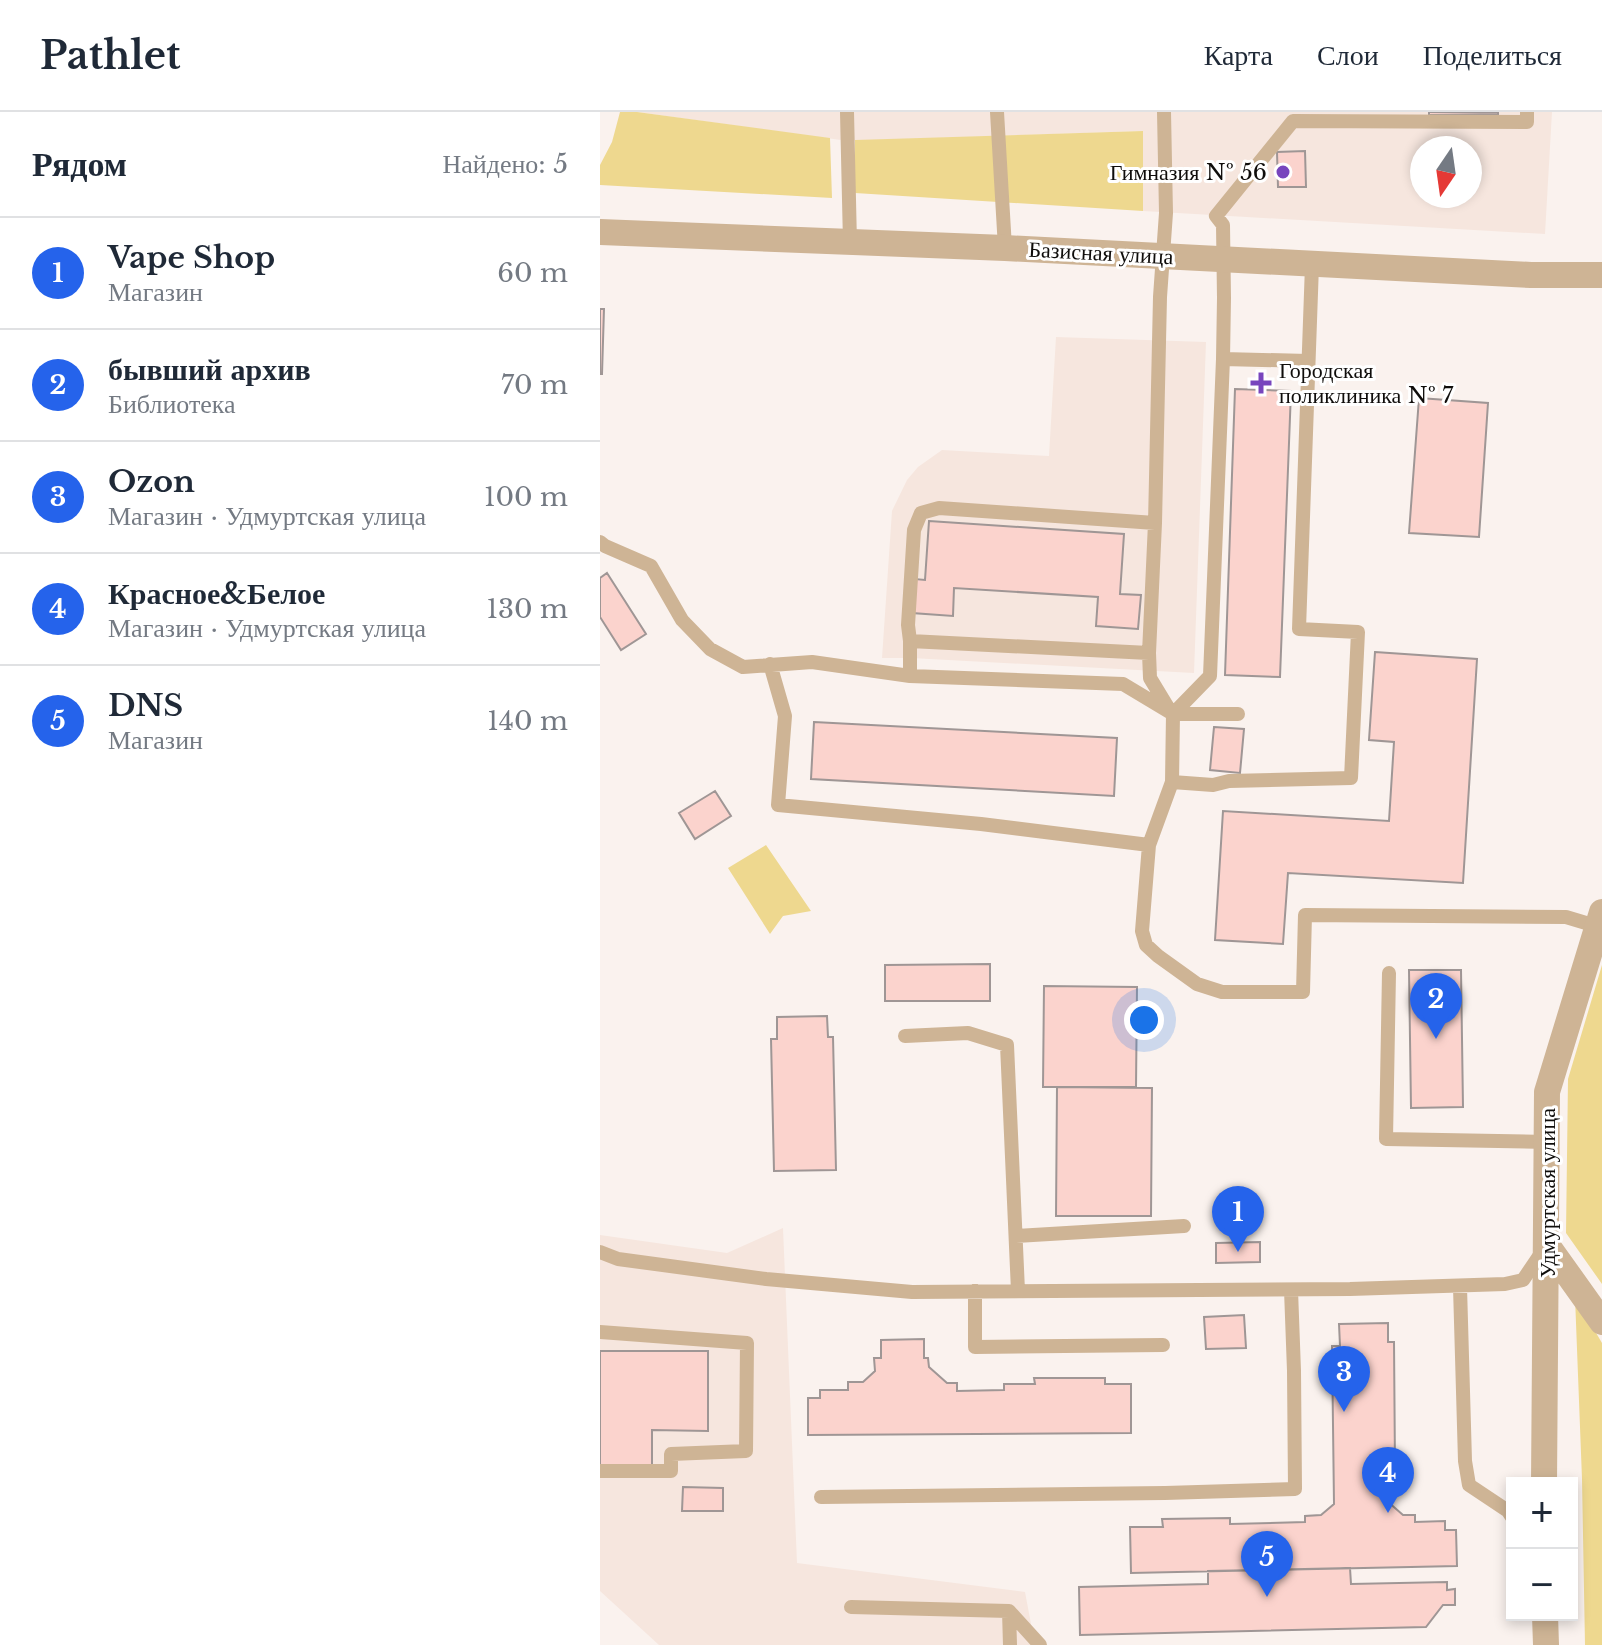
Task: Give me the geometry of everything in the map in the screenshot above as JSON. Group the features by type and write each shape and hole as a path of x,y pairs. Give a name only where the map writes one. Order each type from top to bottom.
{"street":[{"name":"Базисная улица","path":"600,232 1005,248 1531,275 1602,275"},
{"name":"Удмуртская улица","path":"1544,1477 1547,1092 1599,919"},
{"path":"1547,1245 1602,1322"},
{"path":"1545,1621 1546,1645"}],"lane":[{"path":"847,112 850,243"},
{"path":"997,112 1005,248"},
{"path":"1164,112 1166,213 1149,653 1150,678 1173,714 1172,782 1149,845 1142,931 1146,945 1197,984 1222,992 1303,992 1305,915 1599,919"},
{"path":"1173,714 1210,676 1223,359 1223,225 1216,216 1293,121 1527,122 1527,112"},
{"path":"1172,782 1213,785 1229,781 1351,778 1358,632 1299,629 1312,265"},
{"path":"1223,359 1308,361"},
{"path":"910,676 908,625 914,530 921,513 939,508 1155,523"},
{"path":"600,542 651,566 682,620 710,649 743,667 812,662 910,676 1123,684 1173,714 1238,714"},
{"path":"910,641 1149,653"},
{"path":"770,664 785,716 778,805 981,824 1149,845"},
{"path":"1389,973 1386,1139 1547,1142"},
{"path":"905,1036 968,1033 1007,1045 1018,1291"},
{"path":"1016,1236 1184,1226"},
{"path":"600,1252 618,1259 766,1279 912,1292 1291,1290 1505,1284 1523,1280 1547,1245"},
{"path":"1460,1287 1465,1461 1469,1485 1506,1510"},
{"path":"821,1497 1295,1489 1291,1290"},
{"path":"975,1291 975,1347 1163,1345"},
{"path":"600,1332 747,1343 746,1451 671,1454 671,1471 600,1471"},
{"path":"851,1607 1009,1611 1040,1645"},
{"path":"1009,1611 1010,1645"}],"shaded area":[{"path":"620,112 830,138 832,198 600,185 600,165 612,142"},
{"name":"Гимназия № 56","path":"637,112 1552,112 1545,234 1143,211 1142,131 848,141"},
{"path":"1143,131 1143,211 855,193 855,140"},
{"path":"1056,337 1206,342 1194,673 882,658 892,511 907,480 918,467 942,450 1049,456"},
{"path":"766,845 811,911 783,916 770,934 728,868"},
{"path":"1602,965 1602,1284 1566,1233 1568,1079"},
{"path":"783,1228 797,1563 1025,1592 1035,1645 659,1645 600,1591 600,1235 727,1253"},
{"path":"1575,1297 1602,1343 1602,1645 1585,1645"}],"building":[{"path":"1429,112 1498,112 1498,114 1429,115"},
{"path":"1305,151 1306,187 1278,187 1277,152"},
{"path":"600,309 604,309 602,374 600,374"},
{"path":"1235,389 1291,391 1280,677 1225,675"},
{"path":"1419,398 1488,403 1479,537 1409,533"},
{"path":"929,521 1124,534 1120,594 1141,595 1138,629 1096,626 1098,597 954,588 953,616 912,613 915,579 925,580"},
{"path":"607,573 646,634 621,650 600,617 600,578"},
{"path":"1375,652 1477,659 1463,883 1288,873 1283,944 1215,940 1223,811 1389,821 1394,742 1369,740"},
{"path":"814,722 1117,738 1114,796 811,779"},
{"path":"1214,727 1244,729 1240,773 1210,770"},
{"path":"715,791 731,816 695,839 679,813"},
{"path":"990,964 990,1001 885,1001 885,965"},
{"path":"1409,970 1461,970 1463,1107 1411,1108"},
{"path":"1044,986 1137,987 1136,1087 1043,1087"},
{"path":"827,1016 828,1037 833,1037 836,1170 774,1171 771,1039 777,1039 777,1017"},
{"path":"1057,1087 1152,1088 1151,1216 1056,1216"},
{"path":"1260,1242 1260,1262 1216,1263 1216,1243"},
{"path":"1244,1315 1246,1348 1206,1349 1204,1317"},
{"path":"1388,1323 1388,1342 1394,1342 1395,1469 1380,1469 1380,1489 1387,1489 1387,1501 1403,1515 1415,1515 1415,1522 1445,1521 1445,1530 1456,1530 1457,1566 1131,1573 1130,1527 1163,1527 1162,1519 1230,1518 1230,1524 1305,1522 1305,1516 1321,1515 1334,1504 1332,1346 1340,1346 1339,1324"},
{"path":"924,1339 924,1358 928,1358 929,1367 947,1383 957,1383 957,1391 1004,1390 1004,1384 1035,1384 1034,1378 1105,1378 1105,1384 1131,1384 1131,1433 808,1435 808,1398 820,1398 820,1390 848,1390 848,1382 863,1382 875,1371 874,1358 881,1358 881,1340"},
{"path":"600,1351 708,1351 708,1431 652,1430 652,1465 600,1465"},
{"path":"683,1487 723,1488 723,1511 682,1511"},
{"path":"1350,1568 1351,1584 1447,1582 1447,1590 1455,1589 1455,1605 1443,1605 1426,1627 1080,1635 1079,1587 1208,1584 1208,1571"}],"place":[{"name":"Гимназия № 56","path":"1283,172"},
{"name":"Городская поликлиника № 7","path":"1261,383"},
{"name":"бывший архив","path":"1436,1039"},
{"name":"Vape Shop","path":"1238,1252"},
{"name":"Ozon","path":"1344,1412"},
{"name":"Красное&Белое","path":"1388,1513"},
{"name":"DNS","path":"1267,1597"}]}
